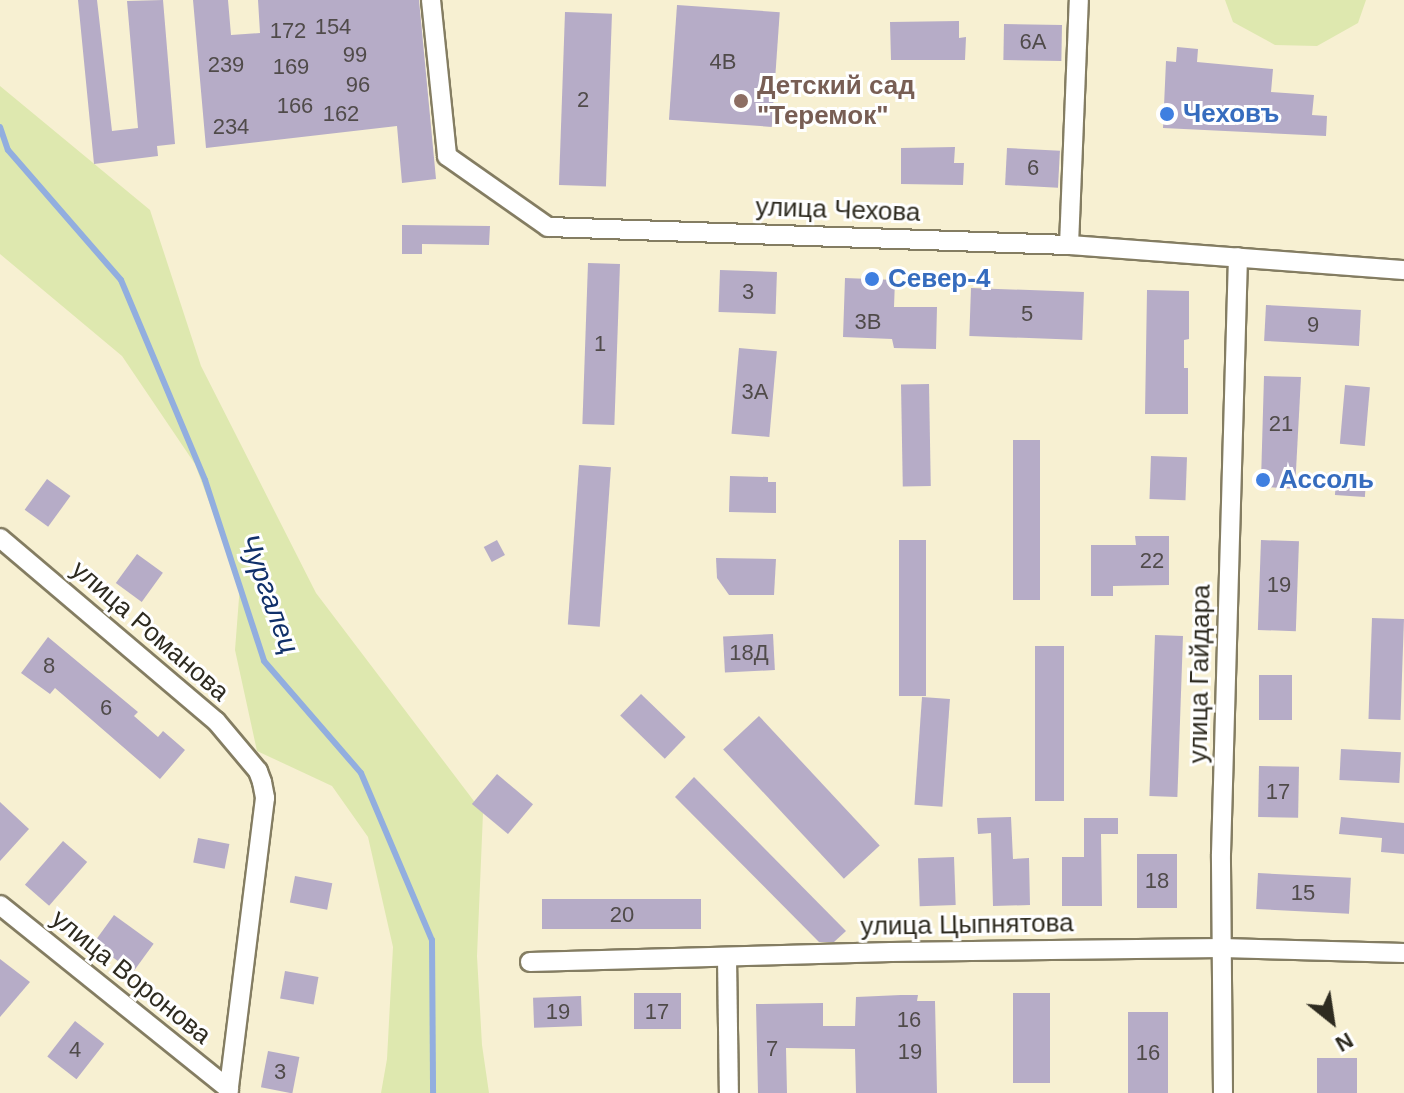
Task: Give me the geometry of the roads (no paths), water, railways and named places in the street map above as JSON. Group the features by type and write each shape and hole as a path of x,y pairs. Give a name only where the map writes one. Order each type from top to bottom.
{"street":[{"name":"улица Чехова","path":"431,0 447,156 548,227 1069,245 1404,270"},
{"path":"1069,245 1079,0"},
{"name":"улица Гайдара","path":"1223,1093 1222,948 1230,427 1238,257"},
{"name":"улица Романова","path":"0,538 197,704 258,771 265,798 229,1091"},
{"name":"улица Воронова","path":"0,905 229,1091"},
{"name":"улица Цыпнятова","path":"530,962 1222,948 1404,953"},
{"path":"727,957 729,1093"}],"waterway":[{"name":"Чургалец","path":"0,127 8,150 121,280 205,480 264,661 361,773 432,940 433,1093"}],"place":[{"name":"Детский сад \"Теремок\"","path":"741,101"},
{"name":"Чеховъ","path":"1167,114"},
{"name":"Север-4","path":"872,279"},
{"name":"Ассоль","path":"1263,480"}]}
